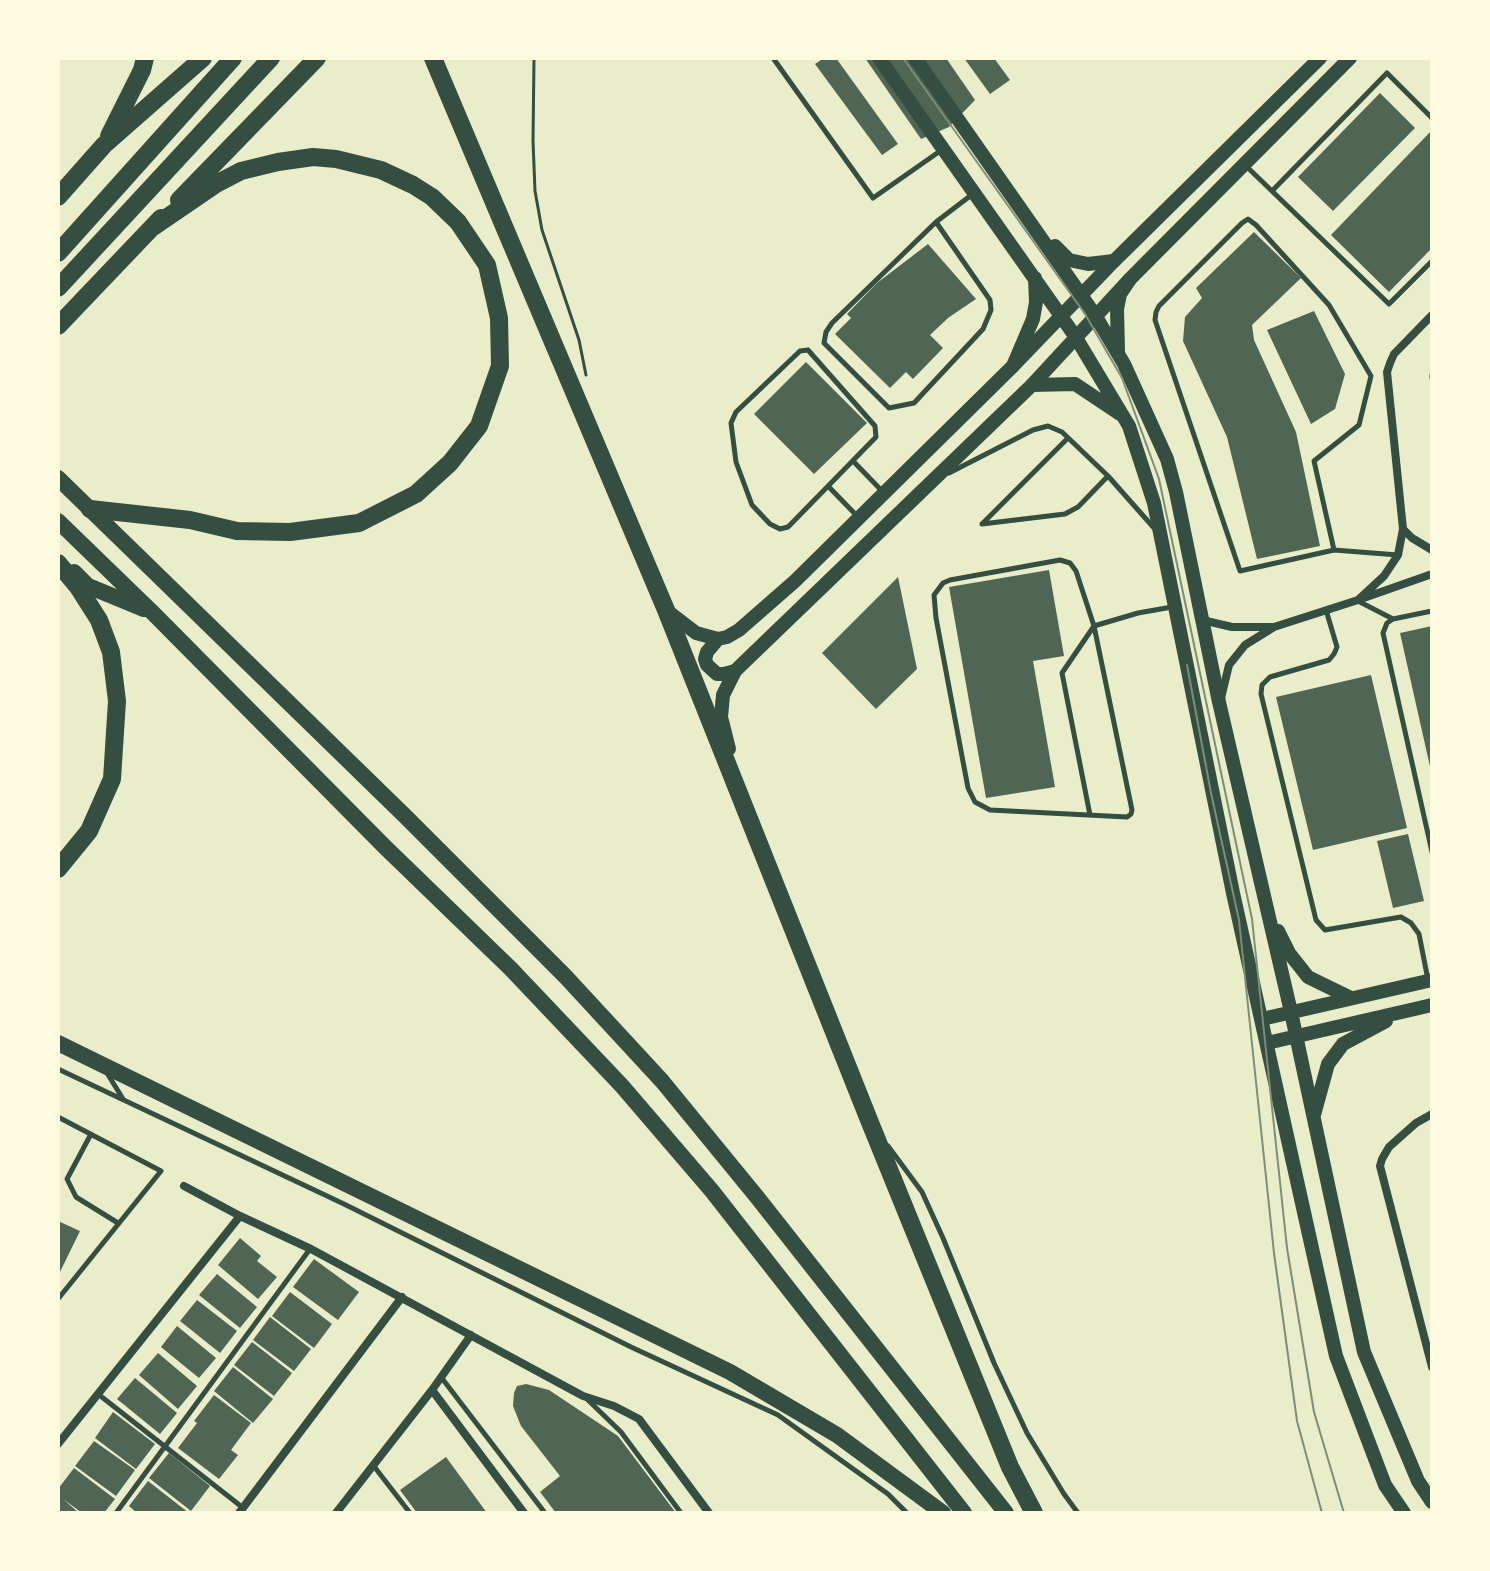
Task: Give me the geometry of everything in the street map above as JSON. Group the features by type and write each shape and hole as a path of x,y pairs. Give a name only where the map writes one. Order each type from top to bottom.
{"highway":[{"path":"104,145 142,70 145,58"},
{"path":"58,197 104,145 203,58"},
{"path":"58,253 233,58"},
{"path":"58,288 271,58"},
{"path":"63,321 317,58"},
{"path":"433,58 666,610 1010,1467 1034,1513"},
{"path":"90,509 190,520 237,531 290,532 359,523 416,494 450,463 479,426 500,366 499,318 487,265 458,222 432,197 381,170 313,157 241,171 216,184 153,227"},
{"path":"58,478 437,848 565,976 662,1081 1006,1513"},
{"path":"58,521 511,969 622,1086 712,1191 964,1513"},
{"path":"58,560 88,586 153,613"},
{"path":"58,560 99,620 111,652 117,701 112,779 89,831 58,869"},
{"path":"58,1043 730,1372 837,1435 943,1513"}],"main road":[{"path":"879,58 1061,315 1129,426 1154,503 1233,893 1336,1356 1385,1485 1404,1513"},
{"path":"915,58 1095,315 1131,378 1167,459 1364,1352 1418,1481 1432,1502"},
{"path":"666,610 696,633 718,639 739,630 859,518 1320,58"},
{"path":"741,796 721,717 723,695 735,671 1032,385 1130,279 1350,58"},
{"path":"1024,214 1069,260 1088,264 1114,261"},
{"path":"1013,366 1033,319 1035,278"},
{"path":"1118,353 1117,309 1120,294 1130,279"},
{"path":"1032,385 1075,384 1124,417"},
{"path":"718,639 707,652 707,665 717,674 735,671"},
{"path":"1268,912 1289,953 1308,977 1351,998"},
{"path":"1262,1019 1430,981"},
{"path":"1267,1043 1432,1005"},
{"path":"1312,1121 1328,1064 1343,1044 1408,1010"}],"street":[{"path":"1358,600 1384,576 1398,555 1403,529 1387,372 1394,354 1432,315"},
{"path":"1403,529 1432,550"},
{"path":"1219,702 1229,665 1245,645 1274,627 1432,574"},
{"path":"1202,620 1232,627 1274,627"},
{"path":"1432,1114 1416,1123 1389,1147 1380,1166 1432,1367"},
{"path":"184,1186 311,1249 583,1396 614,1406 639,1419 709,1513"},
{"path":"58,1444 240,1216"},
{"path":"241,1510 402,1297"},
{"path":"336,1513 471,1335"},
{"path":"432,1390 524,1513"}],"lane":[{"path":"773,58 873,198 944,149"},
{"path":"1272,191 1387,73 1432,118"},
{"path":"1245,164 1389,304 1432,261"},
{"path":"936,222 990,300 991,310 983,329 914,403 889,408 824,343 826,332 936,222 974,192"},
{"path":"1334,550 1314,461 1359,425 1371,376 1329,305 1248,219 1159,306 1155,320 1240,571 1334,550 1398,555"},
{"path":"808,350 875,426 876,437 828,486 788,527 780,529 770,524 752,505 736,462 731,423 736,412 800,351 808,350"},
{"path":"930,483 1033,430 1048,426 1062,432 1108,476 1160,535"},
{"path":"1068,438 982,524 1065,514 1078,507 1108,476"},
{"path":"853,461 884,493"},
{"path":"828,486 859,518"},
{"path":"1060,560 1070,563 1076,571 1094,626 1131,814 1127,817 990,810 975,802 968,788 934,595 943,583 950,580 1060,560"},
{"path":"1358,600 1393,619"},
{"path":"1090,815 1062,673 1094,626 1138,613 1175,607"},
{"path":"1326,609 1337,647 1334,654 1329,660 1270,677 1262,685 1261,694 1316,920 1325,930 1401,917 1411,923 1419,934 1430,981"},
{"path":"1432,611 1393,619 1387,623 1383,633 1432,852"},
{"path":"104,1066 123,1099"},
{"path":"58,1069 778,1415 888,1494 907,1513"},
{"path":"58,1117 161,1171 58,1299"},
{"path":"869,1120 922,1192 1027,1433 1078,1513"},
{"path":"91,1134 67,1179 76,1197 118,1223"},
{"path":"116,1513 311,1249"},
{"path":"441,1377 545,1513"},
{"path":"98,1394 241,1510"},
{"path":"583,1396 621,1432 681,1513"},
{"path":"373,1465 410,1513"}],"path":[{"path":"534,58 535,191 542,230 579,340 588,384"}],"building":[{"path":"824,58 836,58 898,144 882,155 815,64"},
{"path":"865,58 946,58 975,100 949,127 921,139"},
{"path":"964,58 994,58 1010,80 990,94"},
{"path":"1380,93 1415,128 1333,211 1298,177"},
{"path":"1432,130 1432,248 1389,292 1331,235"},
{"path":"1254,232 1301,278 1252,325 1254,340 1296,432 1320,546 1257,559 1227,437 1183,341 1185,317 1202,298 1196,288"},
{"path":"928,244 976,299 930,335 943,348 913,379 906,372 890,388 835,334 851,318 847,314 877,283"},
{"path":"1314,311 1345,374 1335,409 1311,424 1267,330"},
{"path":"806,362 867,423 814,474 754,414"},
{"path":"1049,570 1064,656 1033,661 1055,787 986,798 949,587"},
{"path":"898,577 917,669 876,709 822,653"},
{"path":"1432,626 1432,771 1431,771 1400,633"},
{"path":"1371,675 1407,828 1313,850 1276,697"},
{"path":"1408,834 1424,901 1393,908 1377,841"},
{"path":"58,1221 80,1231 58,1276"},
{"path":"240,1238 261,1256 257,1261 277,1277 258,1299 218,1265"},
{"path":"314,1259 359,1292 338,1320 293,1287"},
{"path":"217,1274 257,1307 240,1328 199,1295"},
{"path":"290,1292 332,1324 314,1348 272,1316"},
{"path":"197,1300 237,1331 220,1353 180,1321"},
{"path":"270,1317 311,1349 294,1371 253,1340"},
{"path":"177,1326 216,1358 199,1378 161,1347"},
{"path":"252,1342 292,1373 274,1396 234,1365"},
{"path":"158,1353 197,1386 178,1409 139,1375"},
{"path":"233,1367 273,1399 253,1423 214,1391"},
{"path":"135,1378 177,1413 160,1434 117,1399"},
{"path":"526,1384 549,1390 618,1436 676,1513 556,1513 540,1492 560,1476 521,1426 513,1406 517,1386"},
{"path":"214,1395 251,1423 231,1450 238,1455 219,1479 178,1448"},
{"path":"113,1412 155,1444 136,1469 95,1438"},
{"path":"94,1441 135,1470 116,1496 75,1466"},
{"path":"169,1453 210,1486 191,1511 149,1478"},
{"path":"446,1457 487,1513 417,1513 400,1490"},
{"path":"74,1468 115,1499 104,1513 82,1513 63,1499 79,1513 58,1513 58,1489"},
{"path":"148,1481 189,1513 137,1513 129,1506"}],"tram line":[{"path":"903,58 1085,314 1122,378 1159,479 1252,919 1287,1248 1314,1412 1344,1513"},
{"path":"1187,665 1239,920 1274,1253 1297,1421 1322,1513"}]}
